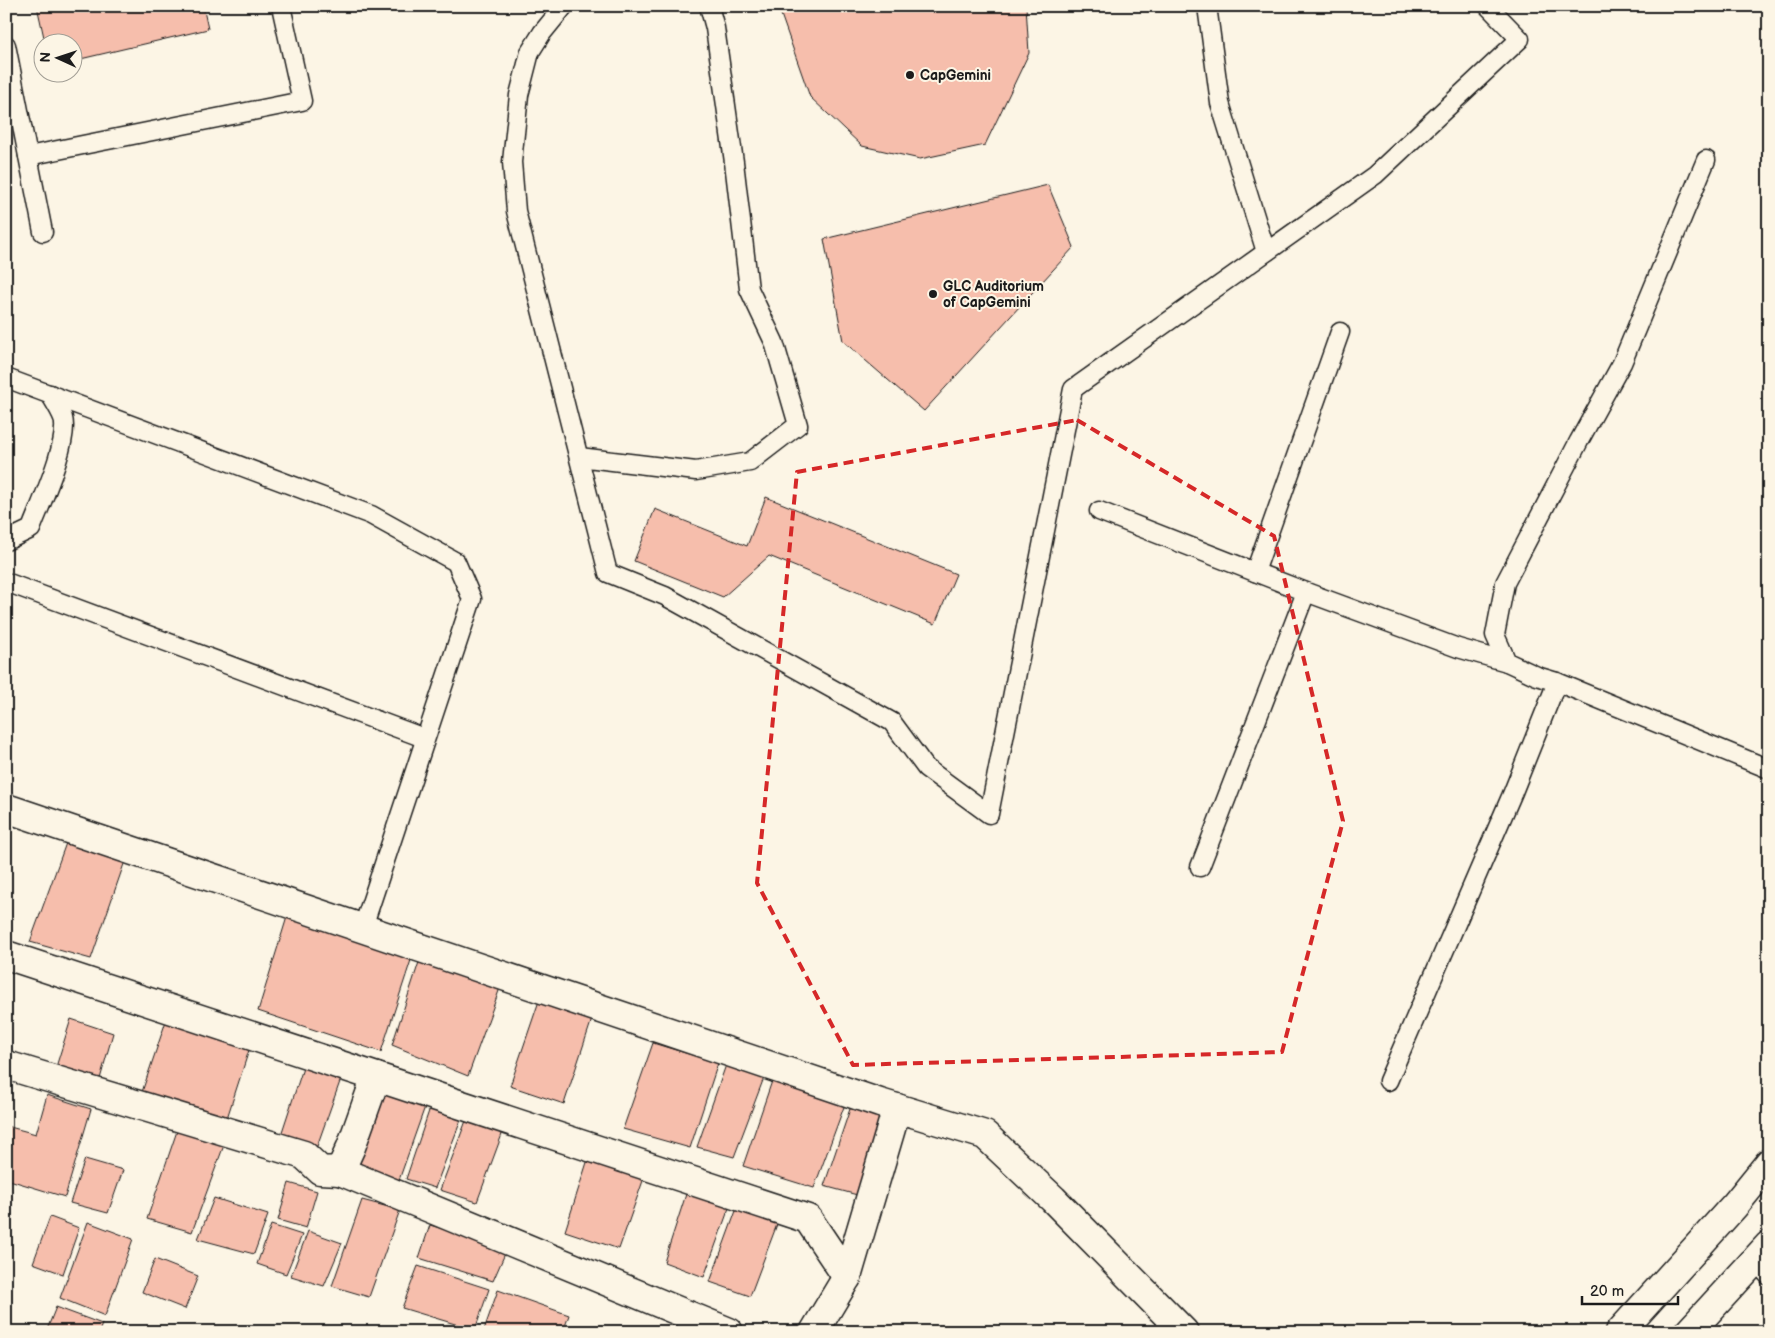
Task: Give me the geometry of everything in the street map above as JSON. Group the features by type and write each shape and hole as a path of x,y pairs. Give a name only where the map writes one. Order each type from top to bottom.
{"street":[{"path":"6,808 897,1108 985,1135 1053,1199 1184,1332"},
{"path":"6,955 808,1219 847,1277"},
{"path":"6,1065 304,1155 320,1170 340,1171 729,1332"},
{"path":"340,1171 351,1147 376,1077"},
{"path":"814,1332 847,1277 897,1108"},
{"path":"1620,1332 1735,1205 1769,1163"},
{"path":"1689,1332 1764,1260"}],"lane":[{"path":"28,156 302,101 281,6"},
{"path":"564,6 542,33 530,52 519,95 512,162 516,211 608,573 665,596 892,722 926,768 989,814 1073,388 1374,175 1520,39 1488,6"},
{"path":"578,457 696,471 750,462 798,425 774,342 748,289 733,153 715,28 709,6"},
{"path":"1207,6 1220,103 1266,252"},
{"path":"6,45 43,232"},
{"path":"1507,662 1495,635 1505,583 1622,363 1706,160"},
{"path":"1255,572 1340,332"},
{"path":"6,378 371,515 456,562 472,599 424,738 363,927"},
{"path":"6,541 31,529 54,471 62,444 63,419 50,394"},
{"path":"1099,511 1306,592 1458,648 1507,662 1537,676 1557,682 1769,769"},
{"path":"6,582 424,738"},
{"path":"1200,867 1306,592"},
{"path":"1388,1080 1513,792 1557,682"}],"highlighted area":[{"path":"1077,420 1274,536 1343,821 1282,1052 853,1065 757,883 797,472"}],"building":[{"path":"37,6 203,6 208,29 82,59 82,32 43,32"},
{"name":"CapGemini","path":"778,6 1026,6 1029,53 985,145 920,159 862,146 810,97"},
{"name":"GLC Auditorium of CapGemini","path":"1048,185 1074,247 924,411 843,341 824,239"},
{"path":"766,497 956,574 935,624 769,556 723,597 634,561 655,509 747,546"},
{"path":"66,843 125,861 91,959 30,942"},
{"path":"287,917 412,957 381,1052 258,1011"},
{"path":"420,959 500,988 468,1076 392,1045"},
{"path":"540,998 593,1016 564,1104 510,1086"},
{"path":"71,1019 113,1033 100,1079 56,1067"},
{"path":"166,1021 250,1047 227,1118 142,1092"},
{"path":"653,1043 718,1063 690,1148 623,1129"},
{"path":"727,1062 765,1075 734,1157 697,1147"},
{"path":"304,1065 342,1076 316,1149 280,1138"},
{"path":"772,1081 845,1104 814,1188 743,1166"},
{"path":"385,1089 427,1101 399,1180 357,1165"},
{"path":"47,1095 91,1109 65,1197 6,1179 6,1126 36,1134"},
{"path":"432,1102 464,1112 435,1188 406,1179"},
{"path":"852,1103 886,1116 861,1196 824,1186"},
{"path":"467,1118 504,1129 477,1202 440,1190"},
{"path":"177,1131 224,1145 192,1232 147,1219"},
{"path":"589,1156 645,1175 619,1249 565,1231"},
{"path":"85,1159 123,1170 108,1213 70,1203"},
{"path":"289,1183 317,1191 306,1228 278,1220"},
{"path":"688,1188 730,1205 704,1277 664,1262"},
{"path":"214,1198 268,1215 254,1254 198,1239"},
{"path":"362,1200 400,1210 369,1297 332,1286"},
{"path":"737,1208 779,1219 750,1296 710,1282"},
{"path":"50,1217 79,1228 63,1274 33,1263"},
{"path":"88,1222 133,1239 105,1316 60,1298"},
{"path":"271,1225 302,1235 286,1274 257,1264"},
{"path":"430,1225 507,1249 493,1281 419,1258"},
{"path":"308,1231 342,1243 324,1286 291,1276"},
{"path":"155,1259 198,1276 185,1309 142,1292"},
{"path":"418,1266 489,1289 475,1330 402,1308"},
{"path":"498,1290 569,1315 563,1332 489,1332 484,1330"},
{"path":"56,1307 102,1324 99,1332 46,1332"}],"place":[{"name":"CapGemini","path":"910,75"},
{"name":"GLC Auditorium of CapGemini","path":"933,294"}]}
